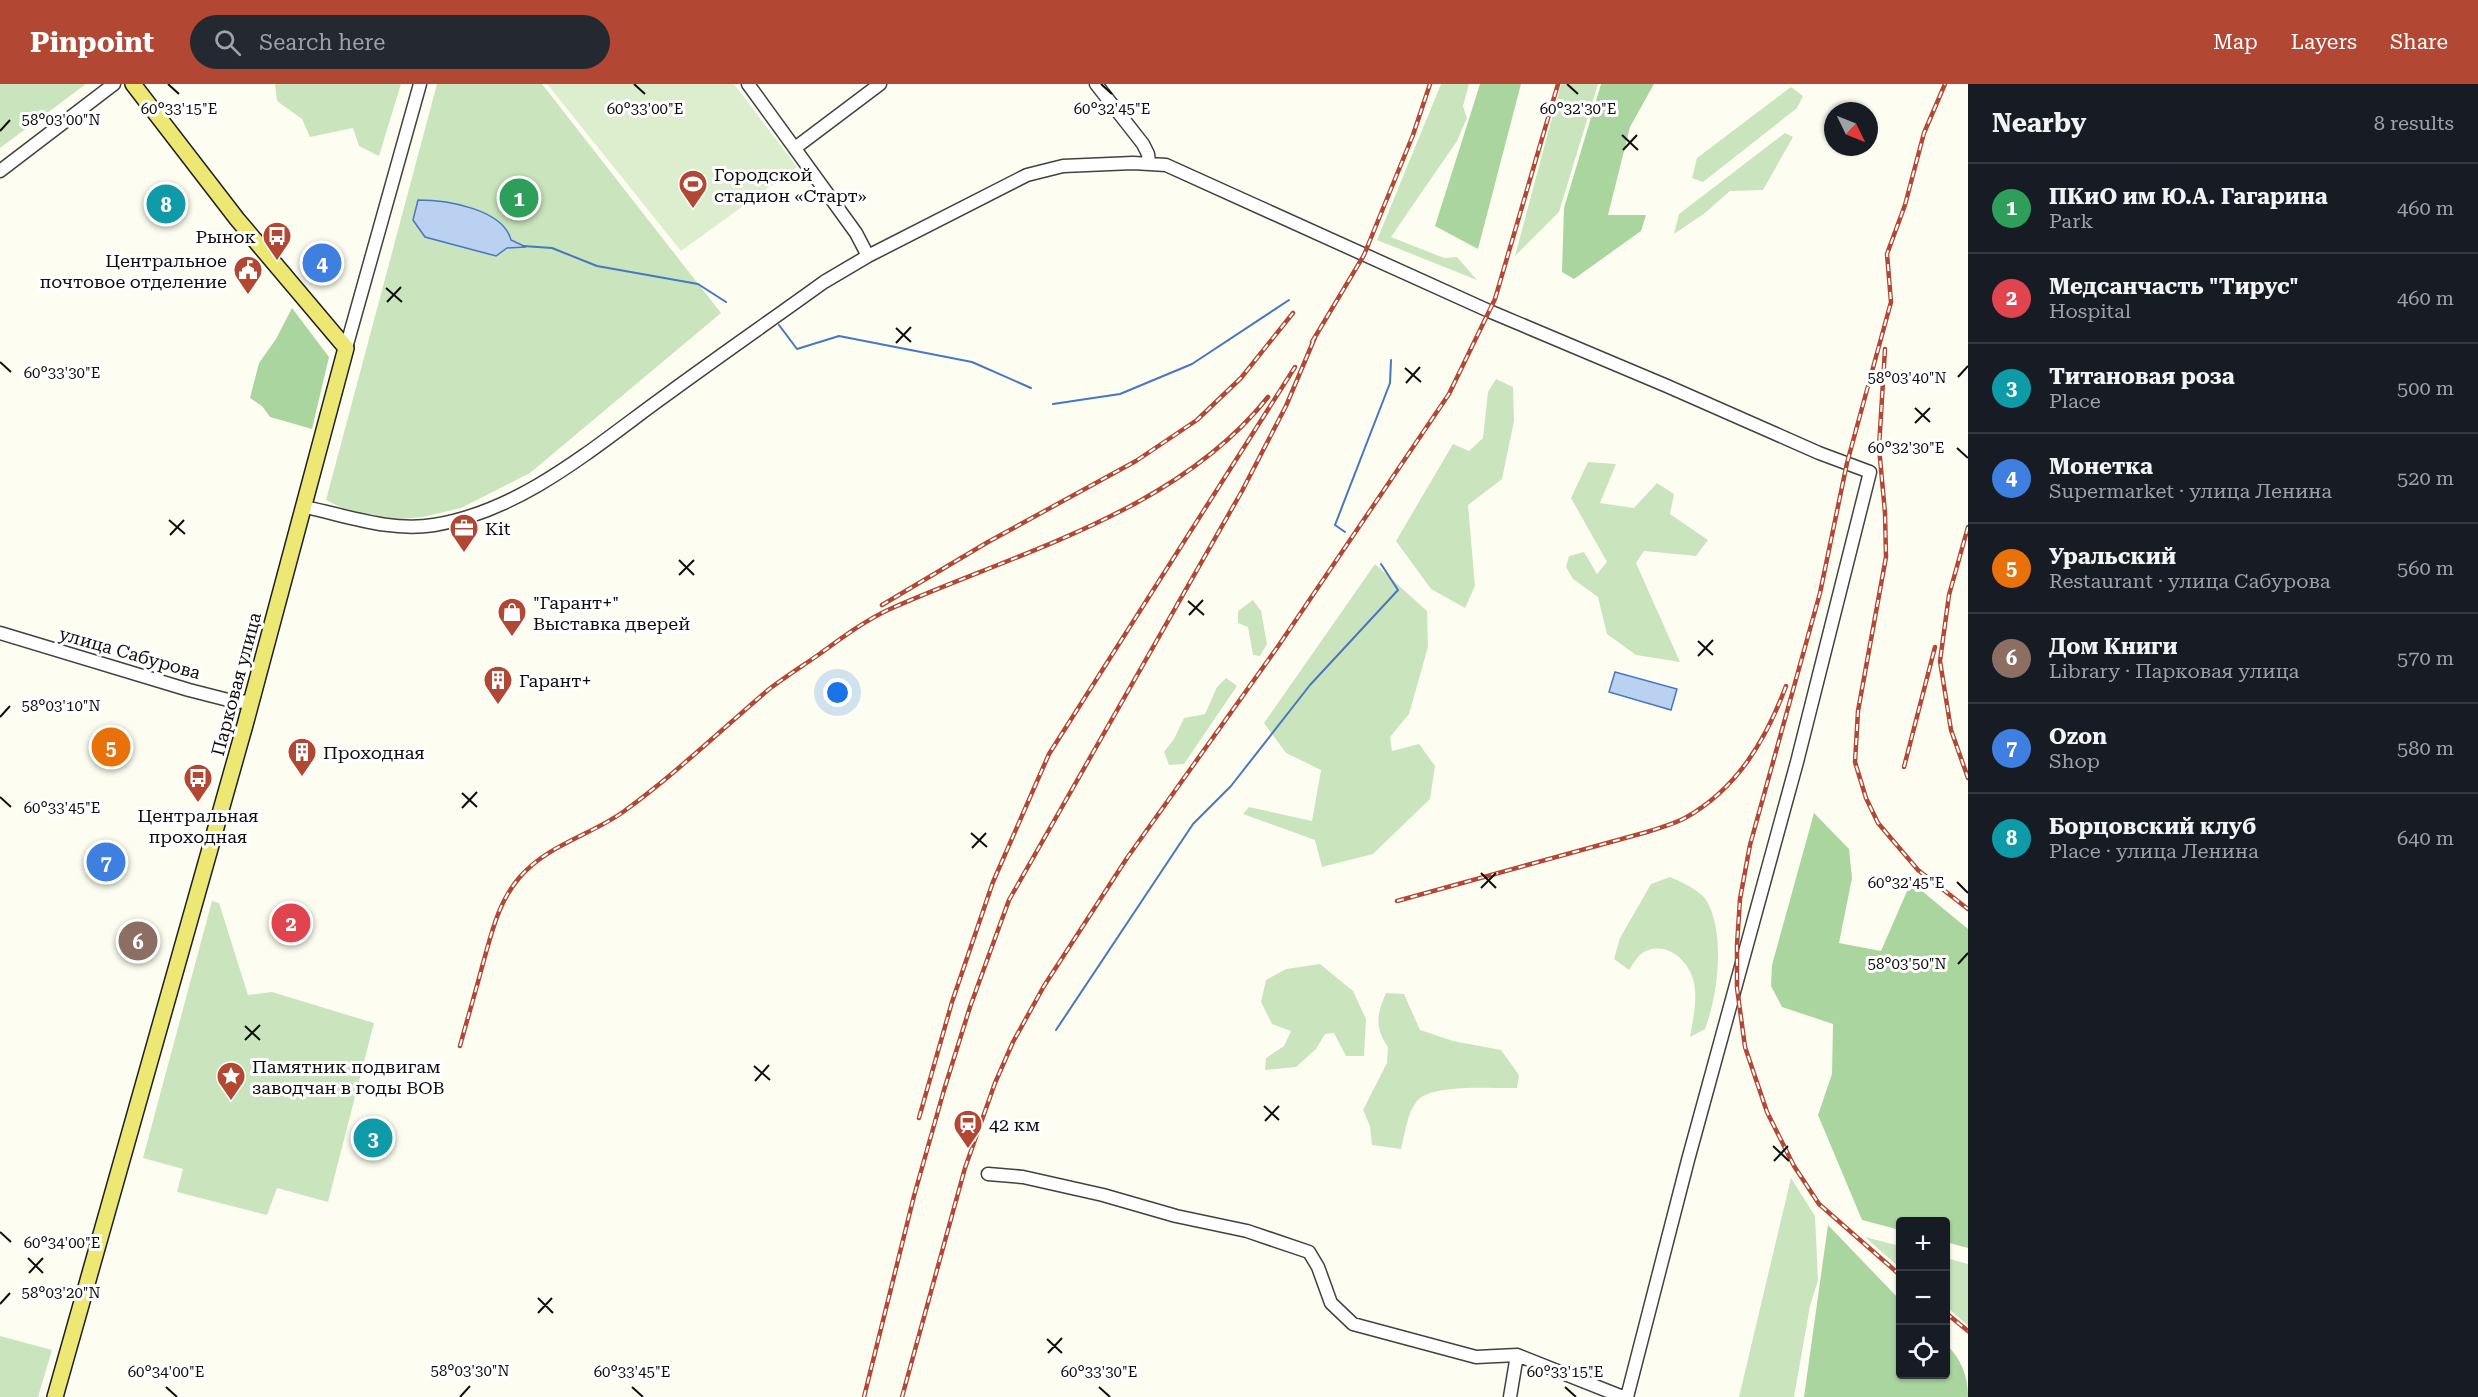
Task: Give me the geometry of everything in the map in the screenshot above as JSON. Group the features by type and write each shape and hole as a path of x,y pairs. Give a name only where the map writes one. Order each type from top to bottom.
{"main road":[{"path":"133,84 237,219 346,348"},
{"name":"Парковая улица","path":"55,1397 305,507 346,348"}],"street":[{"path":"0,171 114,84"},
{"name":"Парковая улица","path":"346,348 420,84"},
{"path":"748,84 856,233 868,256"},
{"path":"795,148 880,84"},
{"path":"1096,84 1143,144 1149,163"},
{"path":"305,507 391,527 433,525 470,517 514,497 568,467 824,282 868,256 1027,176 1063,166 1149,163 1166,165 1489,311 1820,453 1870,472 1797,762 1625,1397 1517,1355 1476,1357 1353,1324 1331,1303 1318,1267 1309,1252 1247,1231 1176,1216 1102,1195 1035,1180 988,1174"},
{"name":"улица Сабурова","path":"0,633 189,690 236,702 251,701"},
{"path":"1510,1397 1517,1355"}],"green space":[{"path":"0,84 86,84 0,148"},
{"path":"275,84 401,84 379,156 359,146 353,128 310,137 302,119 277,101"},
{"path":"437,84 542,84 721,313 530,473 461,508 423,517 387,520 344,509 326,500"},
{"name":"Городской стадион «Старт»","path":"547,84 734,84 797,167 681,251"},
{"path":"1441,84 1469,84 1463,106 1467,118 1457,141 1391,237 1444,258 1457,257 1477,280 1377,240"},
{"path":"1480,84 1521,84 1478,249 1435,226"},
{"path":"1561,84 1598,84 1559,212 1515,256"},
{"path":"1601,84 1654,84 1630,127 1608,215 1646,215 1641,231 1574,279 1562,272 1564,208"},
{"path":"1791,87 1803,96 1797,108 1703,182 1692,178 1697,158"},
{"path":"1785,133 1793,137 1763,190 1730,191 1705,213 1674,234 1679,214"},
{"path":"292,308 329,357 312,429 270,417 262,406 250,398 259,363 276,339"},
{"path":"1496,379 1513,387 1514,421 1502,479 1468,505 1475,586 1465,608 1431,589 1396,541 1453,444 1469,451 1483,438 1488,392"},
{"path":"1588,462 1616,464 1600,503 1634,508 1657,483 1674,494 1670,514 1708,540 1696,556 1644,551 1636,563 1680,662 1636,655 1607,634 1598,597 1573,579 1566,567 1569,556 1584,552 1597,574 1607,562 1571,498"},
{"path":"1375,564 1427,611 1428,647 1409,714 1390,737 1392,751 1419,744 1435,766 1430,799 1373,854 1322,867 1315,840 1243,814 1249,807 1312,821 1321,770 1286,753 1264,723"},
{"path":"1253,600 1261,611 1267,644 1260,656 1253,655 1248,627 1238,623 1238,611"},
{"path":"1226,678 1237,686 1184,764 1169,765 1164,752 1174,739 1184,718 1205,714 1217,687"},
{"path":"1814,813 1849,849 1852,878 1839,943 1881,951 1911,882 1968,929 1968,1248 1950,1243 1950,1217 1896,1217 1896,1229 1862,1220 1818,1115 1832,1074 1833,1024 1782,1007 1771,986 1772,965"},
{"path":"1670,877 1691,887 1705,898 1717,932 1718,966 1710,1015 1705,1029 1690,1037 1695,1007 1694,983 1689,969 1679,957 1666,950 1652,949 1640,955 1629,970 1614,959 1620,938 1651,884"},
{"path":"212,901 219,903 248,995 272,992 374,1023 328,1202 277,1188 267,1215 177,1192 183,1169 143,1158"},
{"path":"1320,964 1353,991 1366,1019 1364,1056 1346,1056 1334,1033 1325,1034 1316,1049 1296,1067 1265,1070 1266,1058 1284,1046 1291,1031 1272,1024 1261,1002 1266,980 1286,969"},
{"path":"1386,993 1404,994 1420,1030 1453,1041 1501,1050 1519,1075 1517,1088 1450,1089 1425,1095 1417,1101 1411,1111 1401,1149 1372,1145 1370,1126 1363,1110 1387,1063 1388,1047 1378,1020"},
{"path":"1791,1178 1815,1216 1818,1280 1810,1306 1794,1397 1739,1397"},
{"path":"1828,1225 1896,1296 1896,1379 1950,1379 1950,1349 1963,1368 1968,1397 1804,1397"},
{"path":"1865,1237 1896,1245 1896,1264"},
{"path":"1950,1259 1968,1264 1968,1326 1950,1310"},
{"path":"0,1336 52,1350 38,1397 0,1397"}],"water":[{"path":"418,200 458,204 486,214 506,229 511,240 526,247 507,248 496,256 425,237 413,220"},
{"path":"1615,672 1677,689 1671,710 1609,692"}],"waterway":[{"path":"523,246 552,248 597,266 698,284 726,302"},
{"path":"1053,404 1120,394 1192,364 1289,300"},
{"path":"779,325 797,349 839,336 972,362 1031,388"},
{"path":"1345,532 1335,525 1390,383 1391,360"},
{"path":"1056,1030 1193,824 1231,786 1310,685 1398,590 1381,564"}],"railway":[{"path":"1312,342 1364,255 1413,135 1430,84"},
{"path":"902,1397 965,1168 995,1083 1013,1042 1044,986 1127,858 1279,645 1449,394 1495,299 1558,84"},
{"path":"1896,1271 1819,1204 1794,1166 1767,1112 1745,1047 1737,988 1737,945 1740,899 1750,845 1820,593 1847,463 1891,302 1887,254 1905,205 1924,133 1945,84"},
{"path":"882,605 988,542 1136,461 1197,420 1241,378 1293,313"},
{"path":"864,1397 914,1196 944,1090 970,1007 1009,900 1242,491 1286,406 1316,335"},
{"path":"1885,349 1879,447 1886,557 1858,711 1855,762 1866,798 1878,823 1918,870 1968,909"},
{"path":"919,1118 952,1002 993,882 1049,754 1295,367"},
{"path":"460,1046 500,909 519,878 542,857 623,812 679,768 768,690 863,624 890,609 1093,525 1142,500 1189,471 1231,437 1268,397"},
{"path":"1968,527 1949,595 1940,661 1951,730 1968,778"},
{"path":"1904,767 1935,647"},
{"path":"1397,901 1647,832 1685,818 1720,793 1735,778 1759,744 1786,686"},
{"path":"1950,1316 1968,1331"}],"place":[{"name":"ПКиО им Ю.А. Гагарина","path":"519,198"},
{"name":"Борцовский клуб","path":"166,204"},
{"name":"Городской стадион «Старт»","path":"693,210"},
{"name":"Рынок","path":"277,262"},
{"name":"Монетка","path":"322,263"},
{"name":"Центральное почтовое отделение","path":"248,296"},
{"name":"Kit","path":"464,554"},
{"name":"\"Гарант+\" Выставка дверей","path":"512,638"},
{"name":"Гарант+","path":"498,706"},
{"name":"Уральский","path":"111,747"},
{"name":"Проходная","path":"302,778"},
{"name":"Центральная проходная","path":"198,804"},
{"name":"Ozon","path":"106,862"},
{"name":"Медсанчасть \"Тирус\"","path":"291,923"},
{"name":"Дом Книги","path":"138,941"},
{"name":"Памятник подвигам заводчан в годы ВОВ","path":"231,1102"},
{"name":"Титановая роза","path":"373,1138"},
{"name":"42 км","path":"968,1150"}]}
